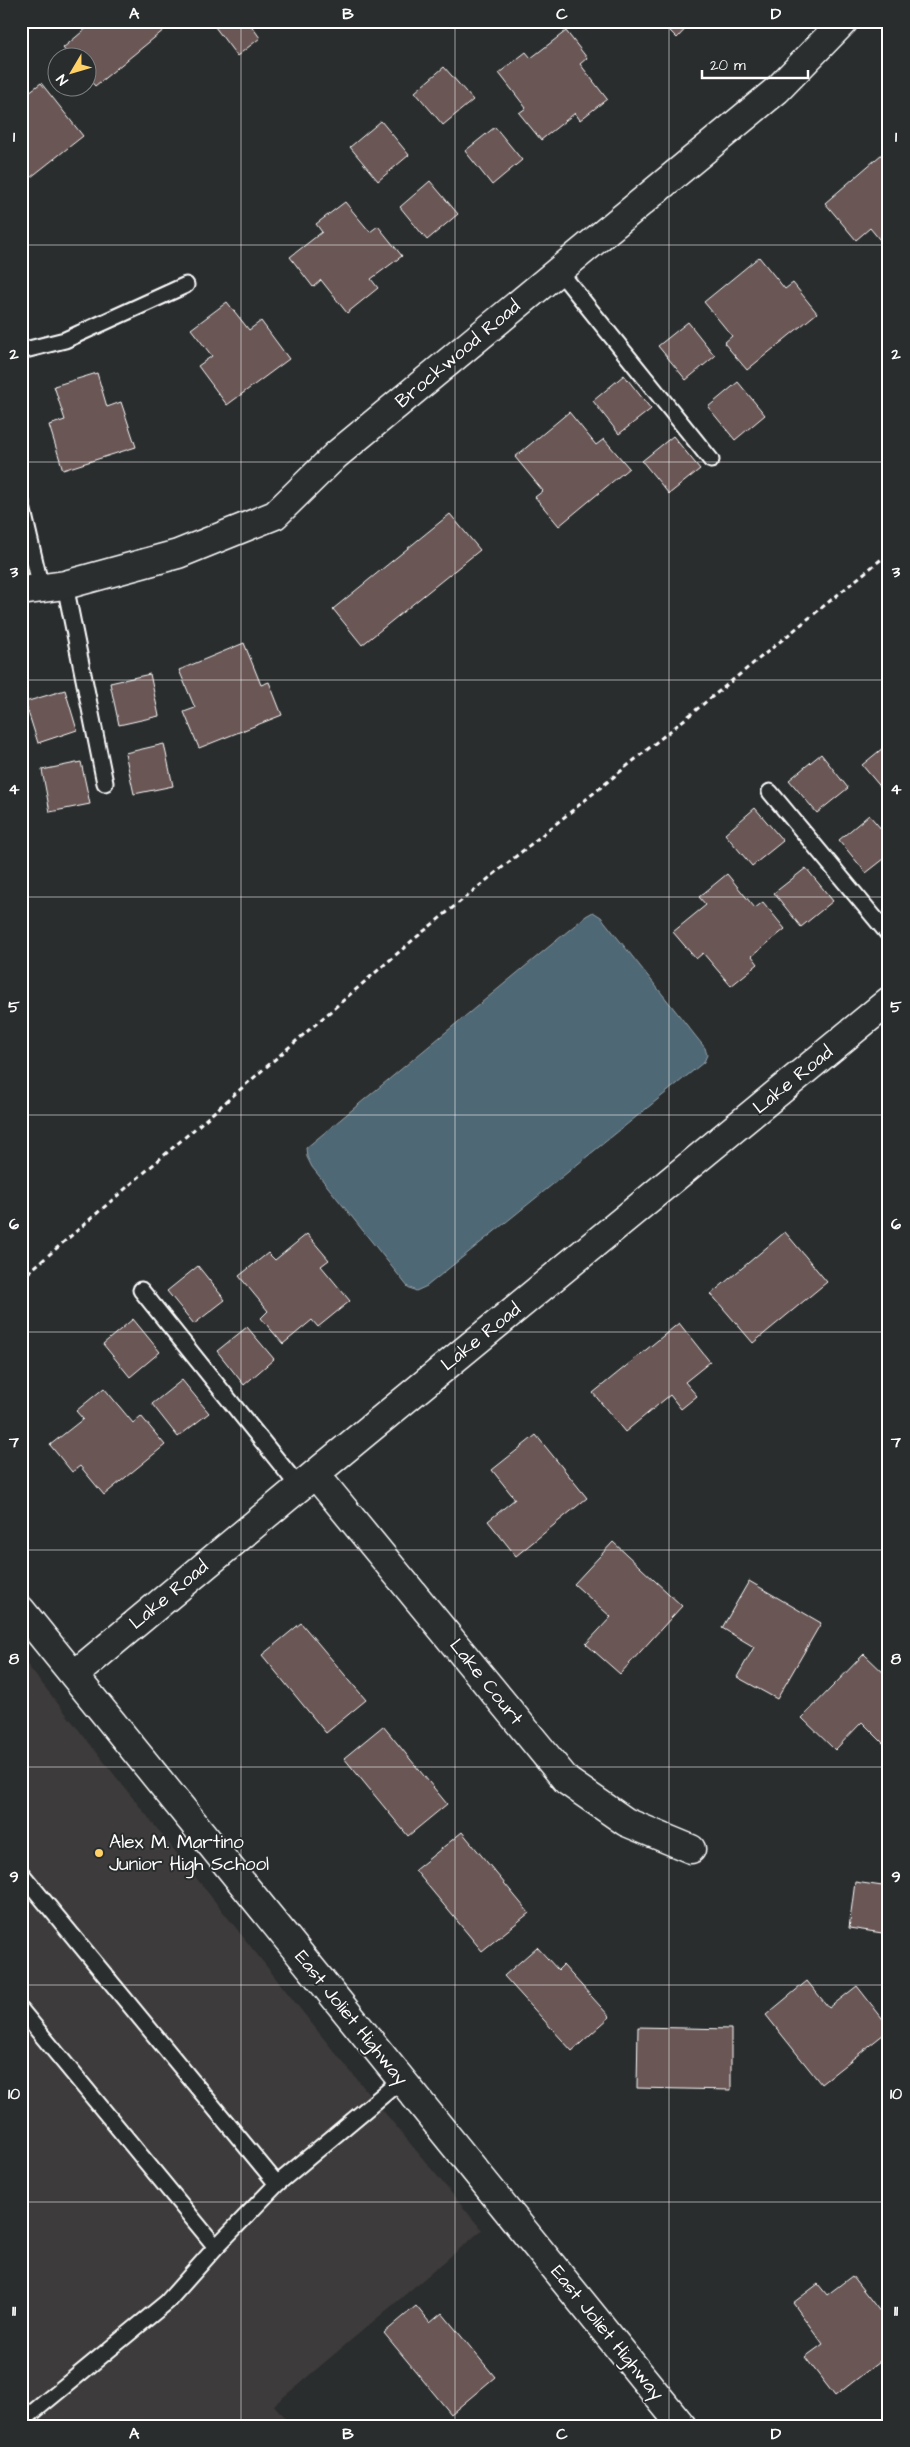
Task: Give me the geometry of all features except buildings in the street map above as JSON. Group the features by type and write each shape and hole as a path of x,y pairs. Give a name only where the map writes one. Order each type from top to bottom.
{"street":[{"name":"Brockwood Road","path":"43,588 178,554 275,515 336,455 777,90 844,21"},
{"name":"Lake Road","path":"74,1676 307,1480 889,1001"},
{"name":"Lake Court","path":"307,1480 567,1781 626,1822 691,1848"},
{"name":"East Joliet Highway","path":"21,1610 682,2426"}],"lane":[{"path":"559,271 711,460"},
{"path":"21,351 65,340 186,285"},
{"path":"21,502 43,588 105,783"},
{"path":"770,792 889,935"},
{"path":"141,1290 307,1480"},
{"path":"21,1873 277,2184"},
{"path":"21,2010 216,2247"},
{"path":"21,2422 167,2302 216,2247 277,2184 401,2080"}],"path":[{"path":"21,1279 413,940 889,553"}],"shaded area":[{"name":"Alex M. Martino Junior High School","path":"21,1657 332,2049 482,2230 274,2405 291,2426 21,2426"}],"water":[{"path":"593,912 601,917 705,1048 707,1055 704,1062 427,1286 416,1291 408,1287 312,1167 307,1157 306,1148"}],"place":[{"name":"Alex M. Martino Junior High School","path":"99,1853"}]}
